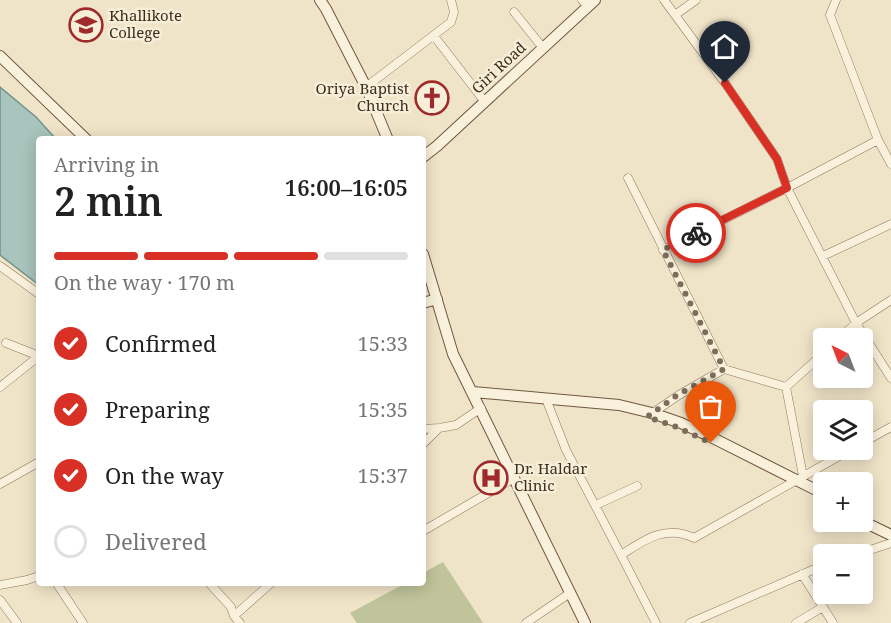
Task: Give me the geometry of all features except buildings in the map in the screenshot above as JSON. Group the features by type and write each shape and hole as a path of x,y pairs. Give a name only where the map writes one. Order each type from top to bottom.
{"street":[{"path":"320,0 366,87 386,136"},
{"path":"366,87 451,22 454,12 451,0"},
{"path":"664,0 777,159 787,188 856,322 891,378"},
{"path":"675,15 696,0"},
{"path":"836,0 830,15 878,140 891,164"},
{"name":"Giri Road","path":"426,155 543,48 588,2"},
{"path":"514,12 543,48"},
{"path":"434,36 485,102"},
{"path":"0,56 83,136"},
{"path":"663,250 878,140"},
{"path":"628,178 724,369"},
{"path":"823,256 891,224"},
{"path":"426,264 453,354 585,623"},
{"path":"0,266 36,292"},
{"path":"426,302 437,299"},
{"path":"850,328 891,300"},
{"path":"6,343 36,355"},
{"path":"0,387 36,358"},
{"path":"786,387 813,363"},
{"path":"477,400 619,410 650,415 679,394 724,369 786,387"},
{"path":"786,387 796,480 813,493"},
{"path":"477,400 619,405 650,415 813,489"},
{"path":"426,429 456,424 477,400"},
{"path":"548,404 566,450 656,623"},
{"path":"873,437 891,427"},
{"path":"426,441 439,428"},
{"path":"621,555 639,543 660,534 681,532 694,538 832,460"},
{"path":"0,484 36,464"},
{"path":"426,529 514,478"},
{"path":"596,505 637,486"},
{"path":"873,519 891,528"},
{"path":"873,526 891,535"},
{"path":"873,549 891,543"},
{"path":"690,623 813,570"},
{"path":"802,574 833,623"},
{"path":"0,585 36,577"},
{"path":"58,586 83,623"},
{"path":"212,586 231,607 240,623"},
{"path":"234,616 268,586"},
{"path":"526,623 570,593"},
{"path":"0,600 17,623"},
{"path":"796,623 823,608"}],"green space":[{"path":"443,562 483,623 357,623 350,613 400,586 426,586 426,571"}],"water":[{"path":"0,87 36,117 53,136 36,136 36,283 0,255"}],"way so far":[{"path":"696,233 663,250 724,369 679,394 647,417 674,426 711,443"}],"place":[{"name":"Khallikote College","path":"86,25"},
{"name":"Oriya Baptist Church","path":"432,98"},
{"name":"Dr. Haldar Clinic","path":"491,478"}],"route":[{"path":"696,233 787,188 777,159 725,83"}]}
